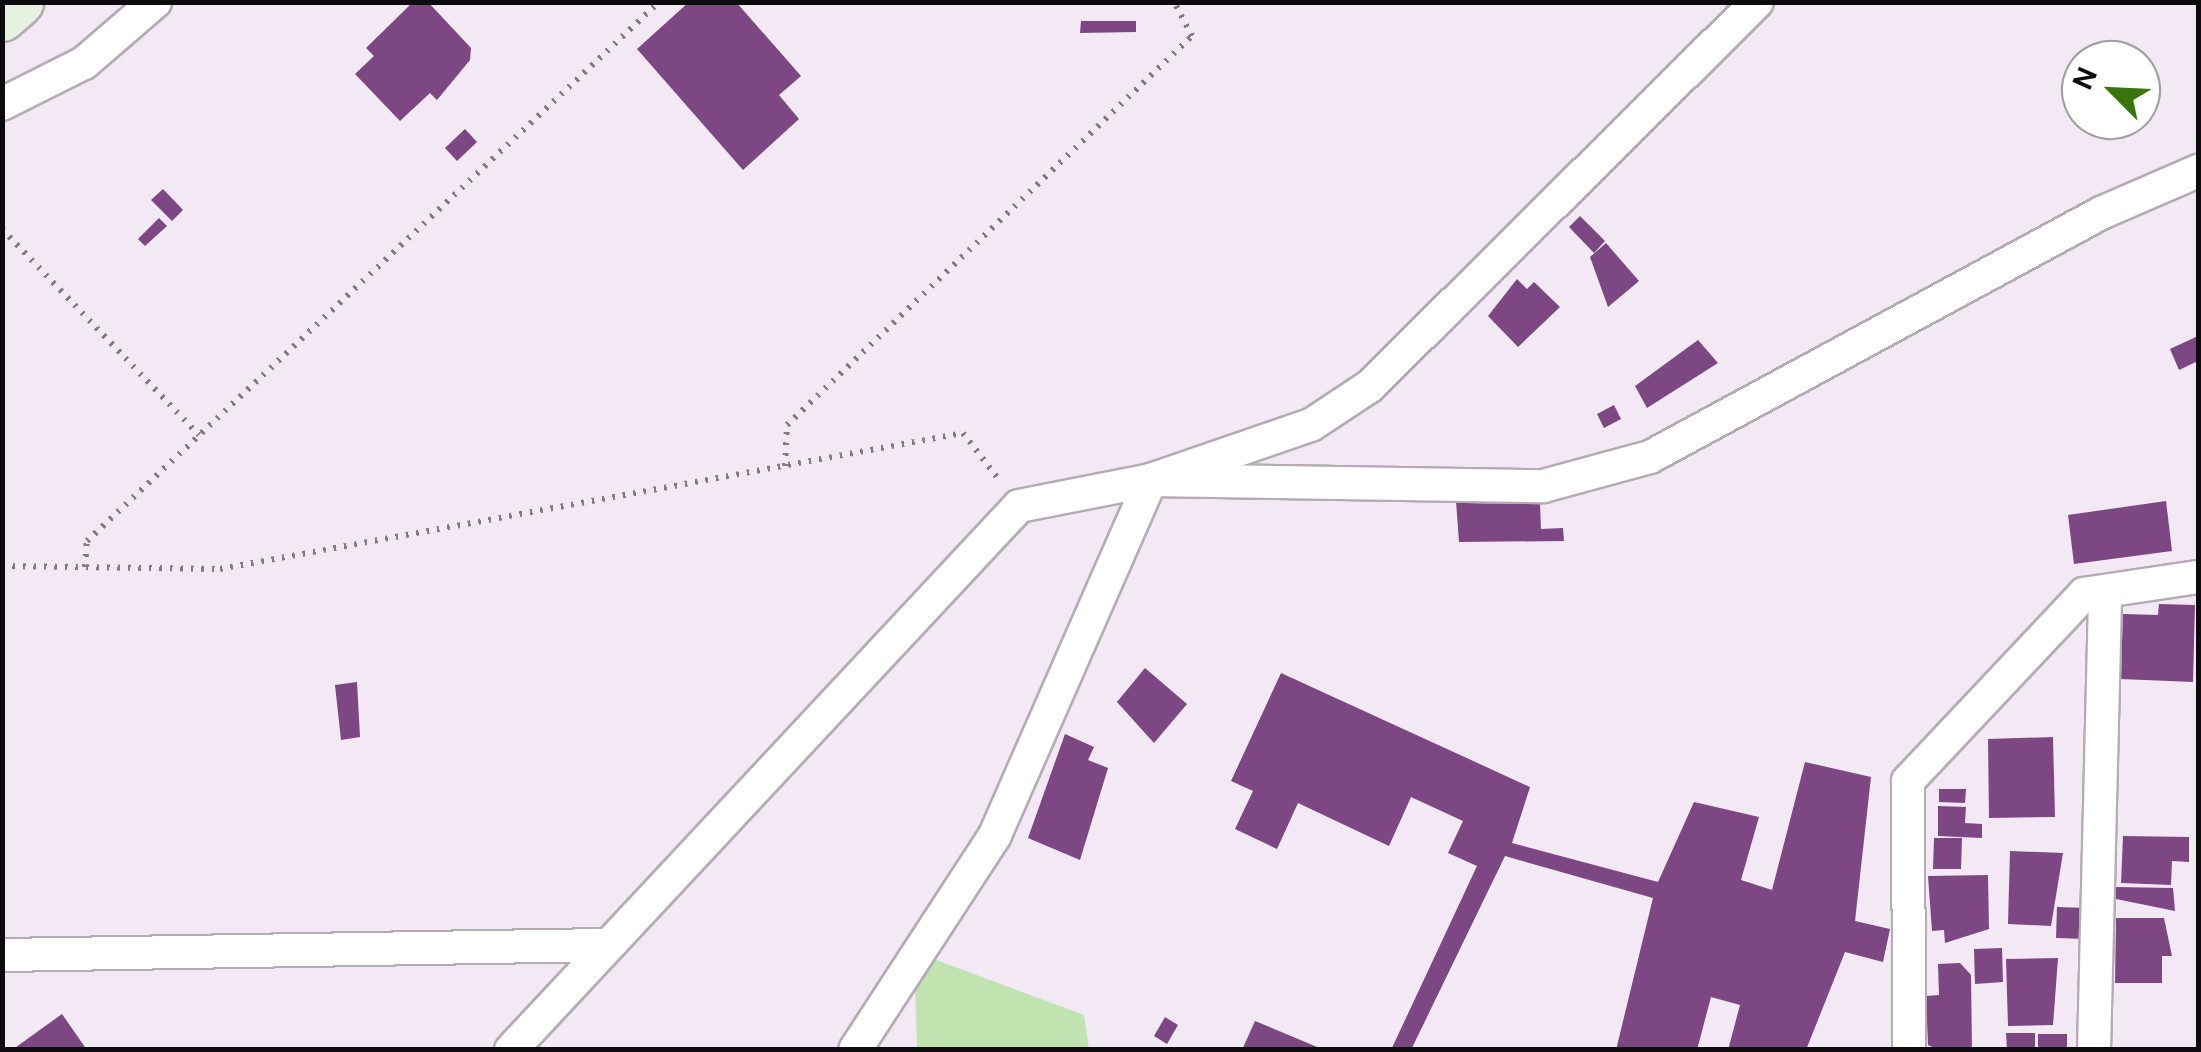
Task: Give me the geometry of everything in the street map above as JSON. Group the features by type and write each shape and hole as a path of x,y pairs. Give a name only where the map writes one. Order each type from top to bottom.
{"street":[{"path":"2,104 84,63 155,2"},
{"path":"511,1050 1019,506 1151,480 1312,425 1370,386 1757,2"},
{"path":"1151,480 1544,486 1650,457 2101,213 2198,172"},
{"path":"856,1050 995,834 1151,480"},
{"path":"1909,1050 1908,781 2084,594 2198,577"},
{"path":"2094,1050 2105,590"},
{"path":"2,955 605,946"}],"path":[{"path":"85,567 87,541 659,2"},
{"path":"785,466 787,425 1192,36 1174,2"},
{"path":"2,229 199,435"},
{"path":"2,566 220,569 962,433 1019,506"}],"green space":[{"path":"931,958 1084,1015 1089,1049 917,1047 915,981"}],"building":[{"path":"413,2 428,2 471,48 470,60 437,100 430,93 400,121 355,74 374,56 366,48"},
{"path":"689,2 736,2 801,76 779,95 799,119 743,170 637,49"},
{"path":"1081,21 1136,21 1136,32 1080,33"},
{"path":"465,129 477,142 457,161 445,148"},
{"path":"163,189 183,210 172,221 151,200"},
{"path":"1580,216 1605,241 1594,253 1569,227"},
{"path":"159,218 167,226 145,246 138,239"},
{"path":"1606,243 1639,281 1608,307 1590,257"},
{"path":"1517,279 1527,289 1534,282 1560,307 1518,347 1488,316"},
{"path":"2198,336 2198,361 2179,370 2170,349"},
{"path":"1698,340 1718,363 1647,408 1635,386"},
{"path":"1614,405 1621,419 1604,428 1597,414"},
{"path":"1528,497 1540,503 1541,529 1563,528 1564,541 1459,542 1456,501"},
{"path":"2166,501 2172,551 2074,564 2068,515"},
{"path":"2159,604 2195,605 2193,682 2120,679 2123,614 2158,615"},
{"path":"1145,668 1187,704 1154,743 1117,702"},
{"path":"1281,673 1530,787 1512,843 1658,882 1694,802 1759,817 1741,880 1772,890 1805,762 1871,777 1855,921 1890,929 1883,962 1845,952 1806,1050 1728,1050 1740,1005 1711,997 1697,1050 1616,1050 1653,898 1505,856 1411,1050 1391,1050 1477,866 1448,853 1463,821 1411,797 1389,846 1298,803 1277,849 1235,829 1253,791 1231,781"},
{"path":"357,682 360,737 341,740 335,685"},
{"path":"1065,734 1094,747 1088,760 1108,768 1080,860 1028,838"},
{"path":"2053,737 2055,817 1989,818 1988,739"},
{"path":"1939,789 1966,789 1965,803 1939,802"},
{"path":"1938,806 1966,807 1965,823 1982,824 1982,838 1938,836"},
{"path":"2123,836 2189,837 2189,862 2172,861 2171,885 2121,883"},
{"path":"1934,838 1962,838 1961,869 1933,869"},
{"path":"2010,851 2063,853 2051,926 2008,924"},
{"path":"1988,875 1989,929 1945,943 1944,930 1932,931 1928,876"},
{"path":"2116,887 2173,888 2175,911 2116,899"},
{"path":"2057,907 2087,908 2086,939 2056,938"},
{"path":"2116,918 2164,918 2172,956 2162,956 2162,983 2115,983"},
{"path":"2002,948 2003,982 1975,984 1974,949"},
{"path":"2058,958 2053,1025 2008,1026 2006,959"},
{"path":"1960,963 1971,975 1972,1050 1939,1050 1928,1045 1926,996 1939,995 1938,964"},
{"path":"62,1014 87,1050 12,1050"},
{"path":"1165,1017 1178,1025 1167,1044 1154,1036"},
{"path":"1255,1021 1322,1049 1322,1050 1242,1050"},
{"path":"2006,1033 2035,1033 2035,1050 2007,1050"},
{"path":"2038,1034 2067,1034 2067,1050 2038,1050"}]}
